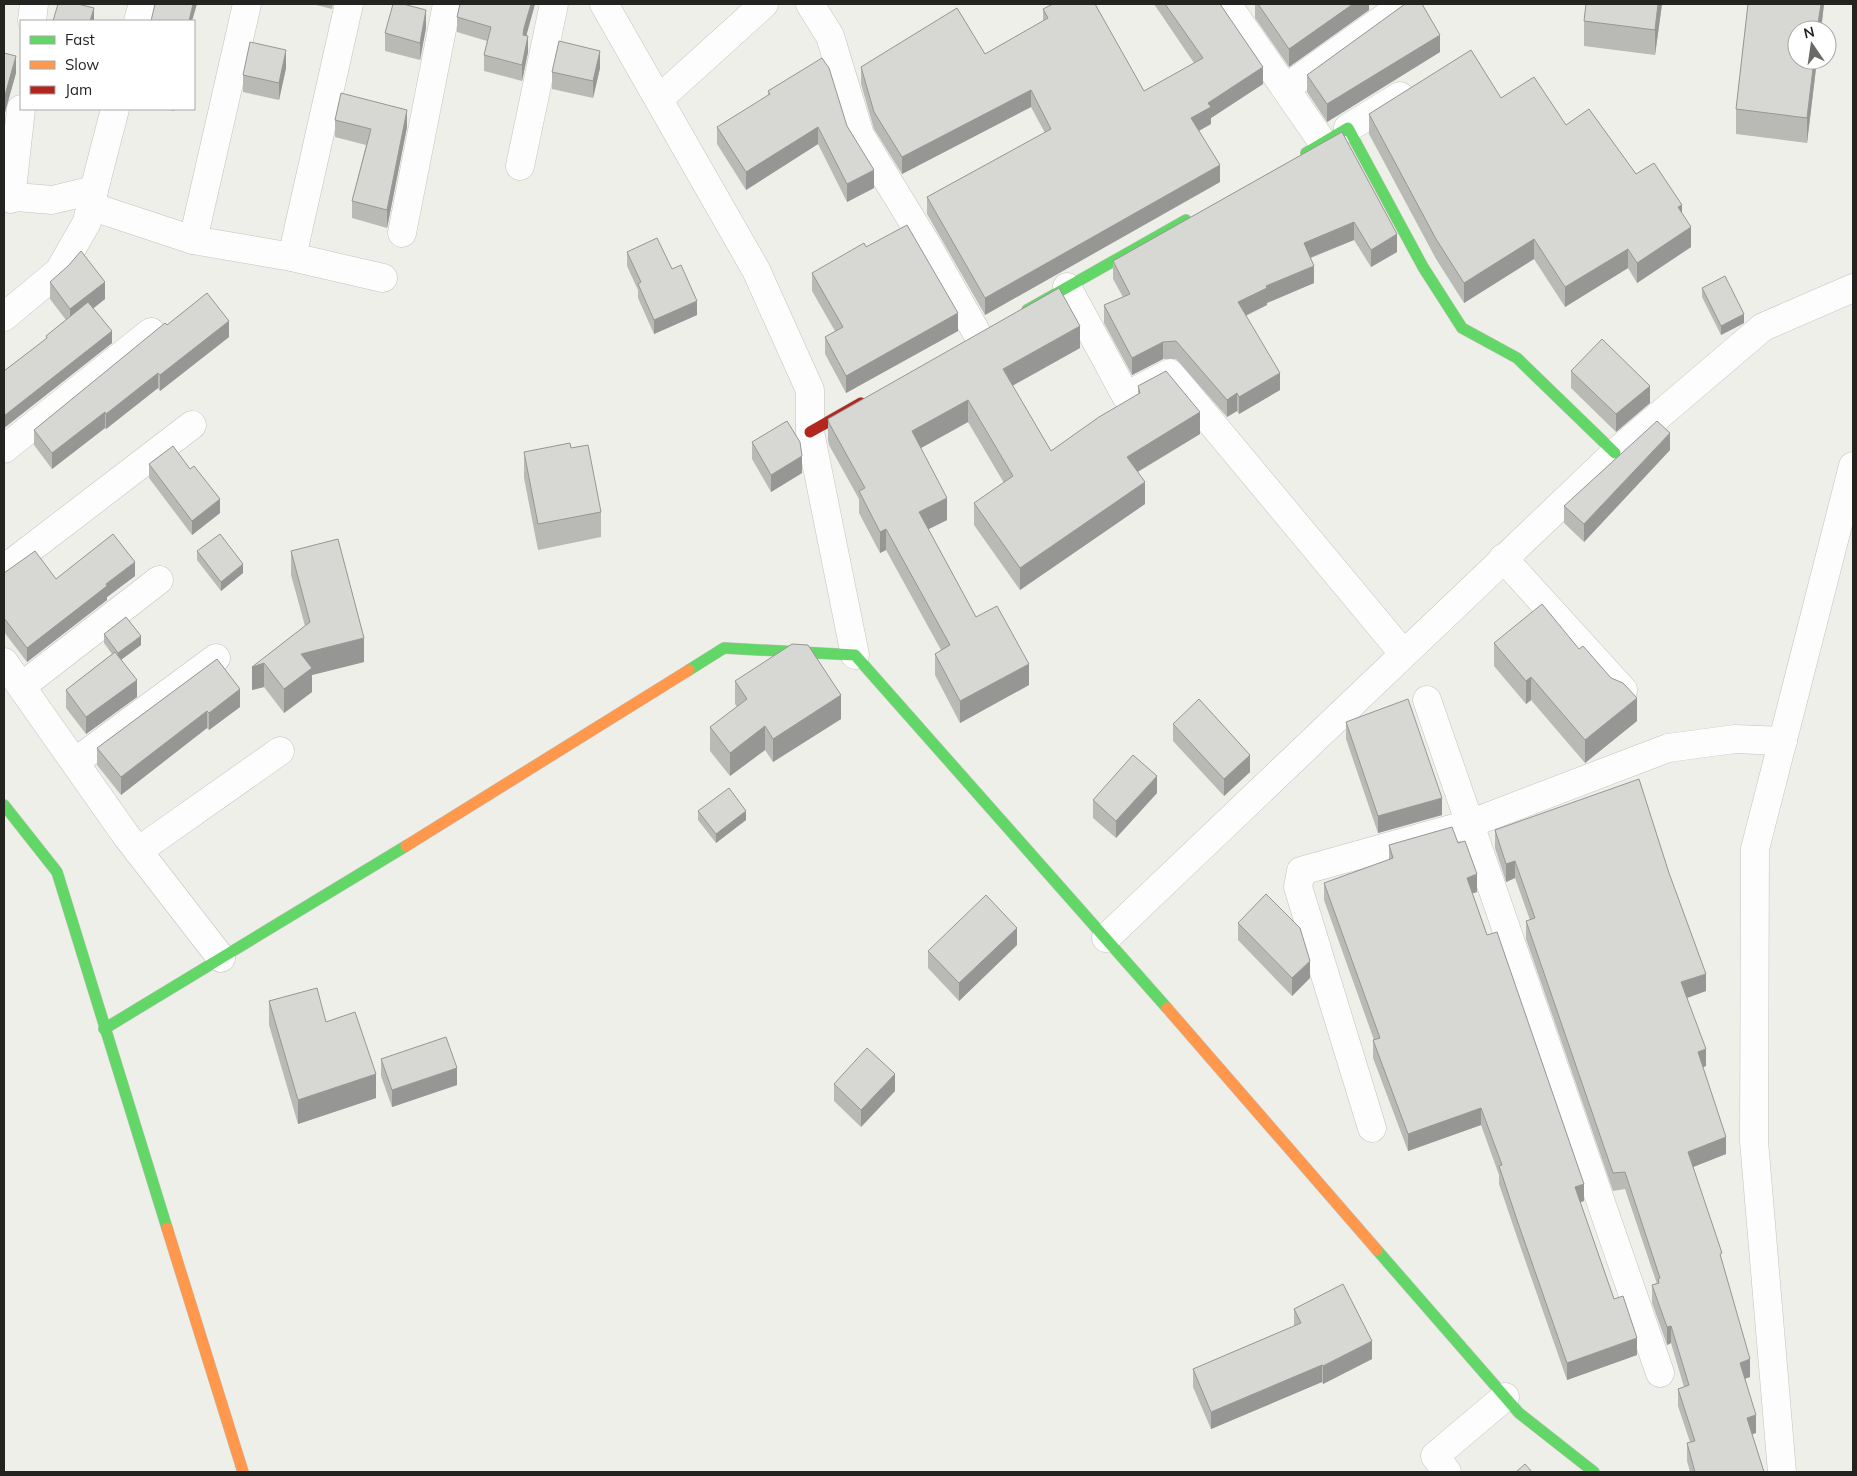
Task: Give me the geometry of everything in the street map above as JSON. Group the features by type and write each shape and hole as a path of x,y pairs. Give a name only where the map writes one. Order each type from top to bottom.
{"street":[{"path":"32,20 34,4"},
{"path":"138,20 143,4"},
{"path":"193,240 247,4"},
{"path":"292,257 350,4"},
{"path":"402,233 447,4"},
{"path":"520,166 554,4"},
{"path":"604,4 756,270 810,390 810,432 855,655 1106,938 1518,1413 1594,1472"},
{"path":"659,99 764,4"},
{"path":"810,4 830,36 860,135 927,245 979,337"},
{"path":"1227,4 1323,143"},
{"path":"1286,88 1404,4"},
{"path":"1298,157 1421,82"},
{"path":"22,110 7,198 52,200 91,206 193,240 292,257 383,278"},
{"path":"4,317 59,271 91,206 115,110"},
{"path":"1348,128 1423,267 1462,328 1516,358 1614,454"},
{"path":"1019,314 1195,215"},
{"path":"1067,287 1126,396 1170,373 1403,653"},
{"path":"1106,938 1614,454 1763,327 1853,288"},
{"path":"4,449 152,332"},
{"path":"810,432 869,398"},
{"path":"4,569 192,425"},
{"path":"1782,1472 1754,1121 1755,850 1853,466"},
{"path":"1503,558 1623,690"},
{"path":"22,686 159,580"},
{"path":"104,1029 518,778 724,648 855,655"},
{"path":"75,762 216,658"},
{"path":"4,662 138,851 221,958"},
{"path":"1427,700 1660,1373"},
{"path":"1372,1128 1298,887 1301,871 1469,824 1668,748 1735,739 1783,741"},
{"path":"138,851 280,751"},
{"path":"4,805 57,872 104,1029 243,1472"},
{"path":"1447,1472 1435,1456 1505,1397"}],"building":[{"path":"58,4 78,4 94,8 90,20 53,20"},
{"path":"155,4 193,4 189,20 151,20"},
{"path":"393,4 403,4 426,10 420,43 385,33"},
{"path":"460,4 531,4 524,28 523,35 528,36 522,65 484,55 491,27 457,17"},
{"path":"1053,4 1095,4 1144,91 1203,58 1165,4 1220,4 1263,67 1208,103 1211,107 1191,118 1220,165 985,298 927,197 1051,129 1031,90 902,157 874,112 861,67 957,8 985,54 1048,18 1043,9"},
{"path":"1258,4 1353,4 1289,49"},
{"path":"1405,4 1422,4 1440,35 1327,104 1307,75"},
{"path":"1586,4 1658,4 1655,30 1584,21"},
{"path":"1748,4 1821,4 1819,20 1787,20 1787,70 1813,70 1807,118 1736,109"},
{"path":"559,41 600,51 593,81 552,72"},
{"path":"250,42 286,50 279,83 243,75"},
{"path":"1471,50 1501,98 1534,77 1566,125 1589,109 1636,174 1654,163 1682,205 1678,207 1691,227 1637,263 1628,249 1565,287 1534,239 1464,283 1436,239 1369,114"},
{"path":"4,53 16,56 5,95 4,94"},
{"path":"822,58 829,68 847,126 874,170 847,184 818,127 746,172 717,127 770,94 768,91"},
{"path":"341,93 407,110 387,210 352,201 371,129 335,120"},
{"path":"1342,132 1397,234 1371,250 1354,222 1304,243 1314,266 1266,286 1267,288 1238,302 1280,373 1239,397 1237,393 1227,400 1176,341 1163,342 1132,358 1104,305 1130,294 1113,261"},
{"path":"907,225 958,313 846,376 825,337 843,327 812,273 864,243 866,247"},
{"path":"657,238 672,269 681,265 697,301 654,320 638,284 641,282 627,252"},
{"path":"81,251 105,282 70,309 50,282"},
{"path":"1725,276 1744,314 1721,326 1702,288"},
{"path":"1059,288 1080,326 1003,369 1051,451 1099,417 1140,393 1138,386 1166,371 1200,412 1127,457 1145,482 1020,568 974,503 1013,476 968,400 912,431 947,498 919,512 976,617 997,606 1029,664 960,701 935,654 950,645 886,529 880,532 859,491 865,488 828,419"},
{"path":"207,293 229,321 160,375 158,373 52,453 34,430 165,323 167,325"},
{"path":"88,302 112,331 4,416 4,371 47,338 46,336"},
{"path":"1602,339 1650,386 1616,414 1571,371"},
{"path":"787,421 800,442 802,456 771,475 752,442"},
{"path":"1657,421 1670,433 1584,524 1564,506"},
{"path":"570,443 571,448 588,445 601,512 538,524 524,452"},
{"path":"173,446 190,469 194,466 220,499 192,521 149,464"},
{"path":"113,534 135,562 27,648 4,618 4,573 35,551 56,579"},
{"path":"220,534 243,564 221,582 197,551"},
{"path":"338,539 364,638 301,654 312,668 284,689 264,663 252,667 310,622 291,551"},
{"path":"1542,604 1579,649 1583,646 1611,678 1623,683 1637,698 1585,740 1531,677 1526,681 1494,643"},
{"path":"126,617 141,636 118,653 104,634"},
{"path":"792,644 808,645 841,695 773,739 765,726 730,753 710,727 747,699 735,681"},
{"path":"115,652 137,680 86,717 66,690"},
{"path":"217,659 240,689 209,713 207,711 121,777 97,748"},
{"path":"1199,699 1250,755 1224,779 1173,724"},
{"path":"1408,699 1442,798 1378,816 1346,722"},
{"path":"1133,755 1157,776 1116,821 1093,800"},
{"path":"1639,779 1669,873 1706,974 1681,982 1706,1049 1698,1052 1726,1137 1688,1152 1722,1253 1720,1254 1750,1359 1740,1363 1756,1415 1747,1418 1764,1472 1695,1472 1687,1443 1695,1441 1678,1389 1689,1385 1671,1326 1667,1327 1652,1285 1659,1283 1658,1279 1660,1278 1625,1172 1613,1173 1526,921 1535,918 1515,861 1506,864 1495,830"},
{"path":"729,788 746,811 716,834 698,811"},
{"path":"1452,827 1458,843 1465,841 1477,874 1467,878 1487,935 1497,932 1584,1184 1575,1187 1614,1299 1623,1296 1637,1338 1567,1363 1499,1166 1502,1165 1481,1108 1408,1134 1373,1040 1380,1038 1324,883 1393,858 1389,845"},
{"path":"1266,894 1300,928 1310,961 1292,978 1238,923"},
{"path":"986,895 1017,928 959,983 928,951"},
{"path":"317,988 326,1022 355,1012 376,1074 298,1100 269,1001"},
{"path":"446,1037 457,1068 392,1090 381,1059"},
{"path":"867,1048 895,1074 861,1110 834,1084"},
{"path":"1343,1284 1372,1341 1323,1366 1211,1412 1193,1369 1301,1323 1294,1309"},
{"path":"1525,1464 1532,1472 1516,1472"}],"traffic: fast":[{"path":"1306,153 1348,128 1423,267 1462,328 1517,358 1615,453"},
{"path":"1027,310 1186,220"},
{"path":"689,670 724,648 855,655 1167,1008"},
{"path":"4,805 57,872 167,1228"},
{"path":"104,1029 406,846"},
{"path":"1377,1250 1519,1413 1594,1472"}],"traffic: slow":[{"path":"406,846 689,670"},
{"path":"1167,1008 1377,1250"},
{"path":"167,1228 243,1472"}],"traffic: jam":[{"path":"810,432 861,403"}]}
